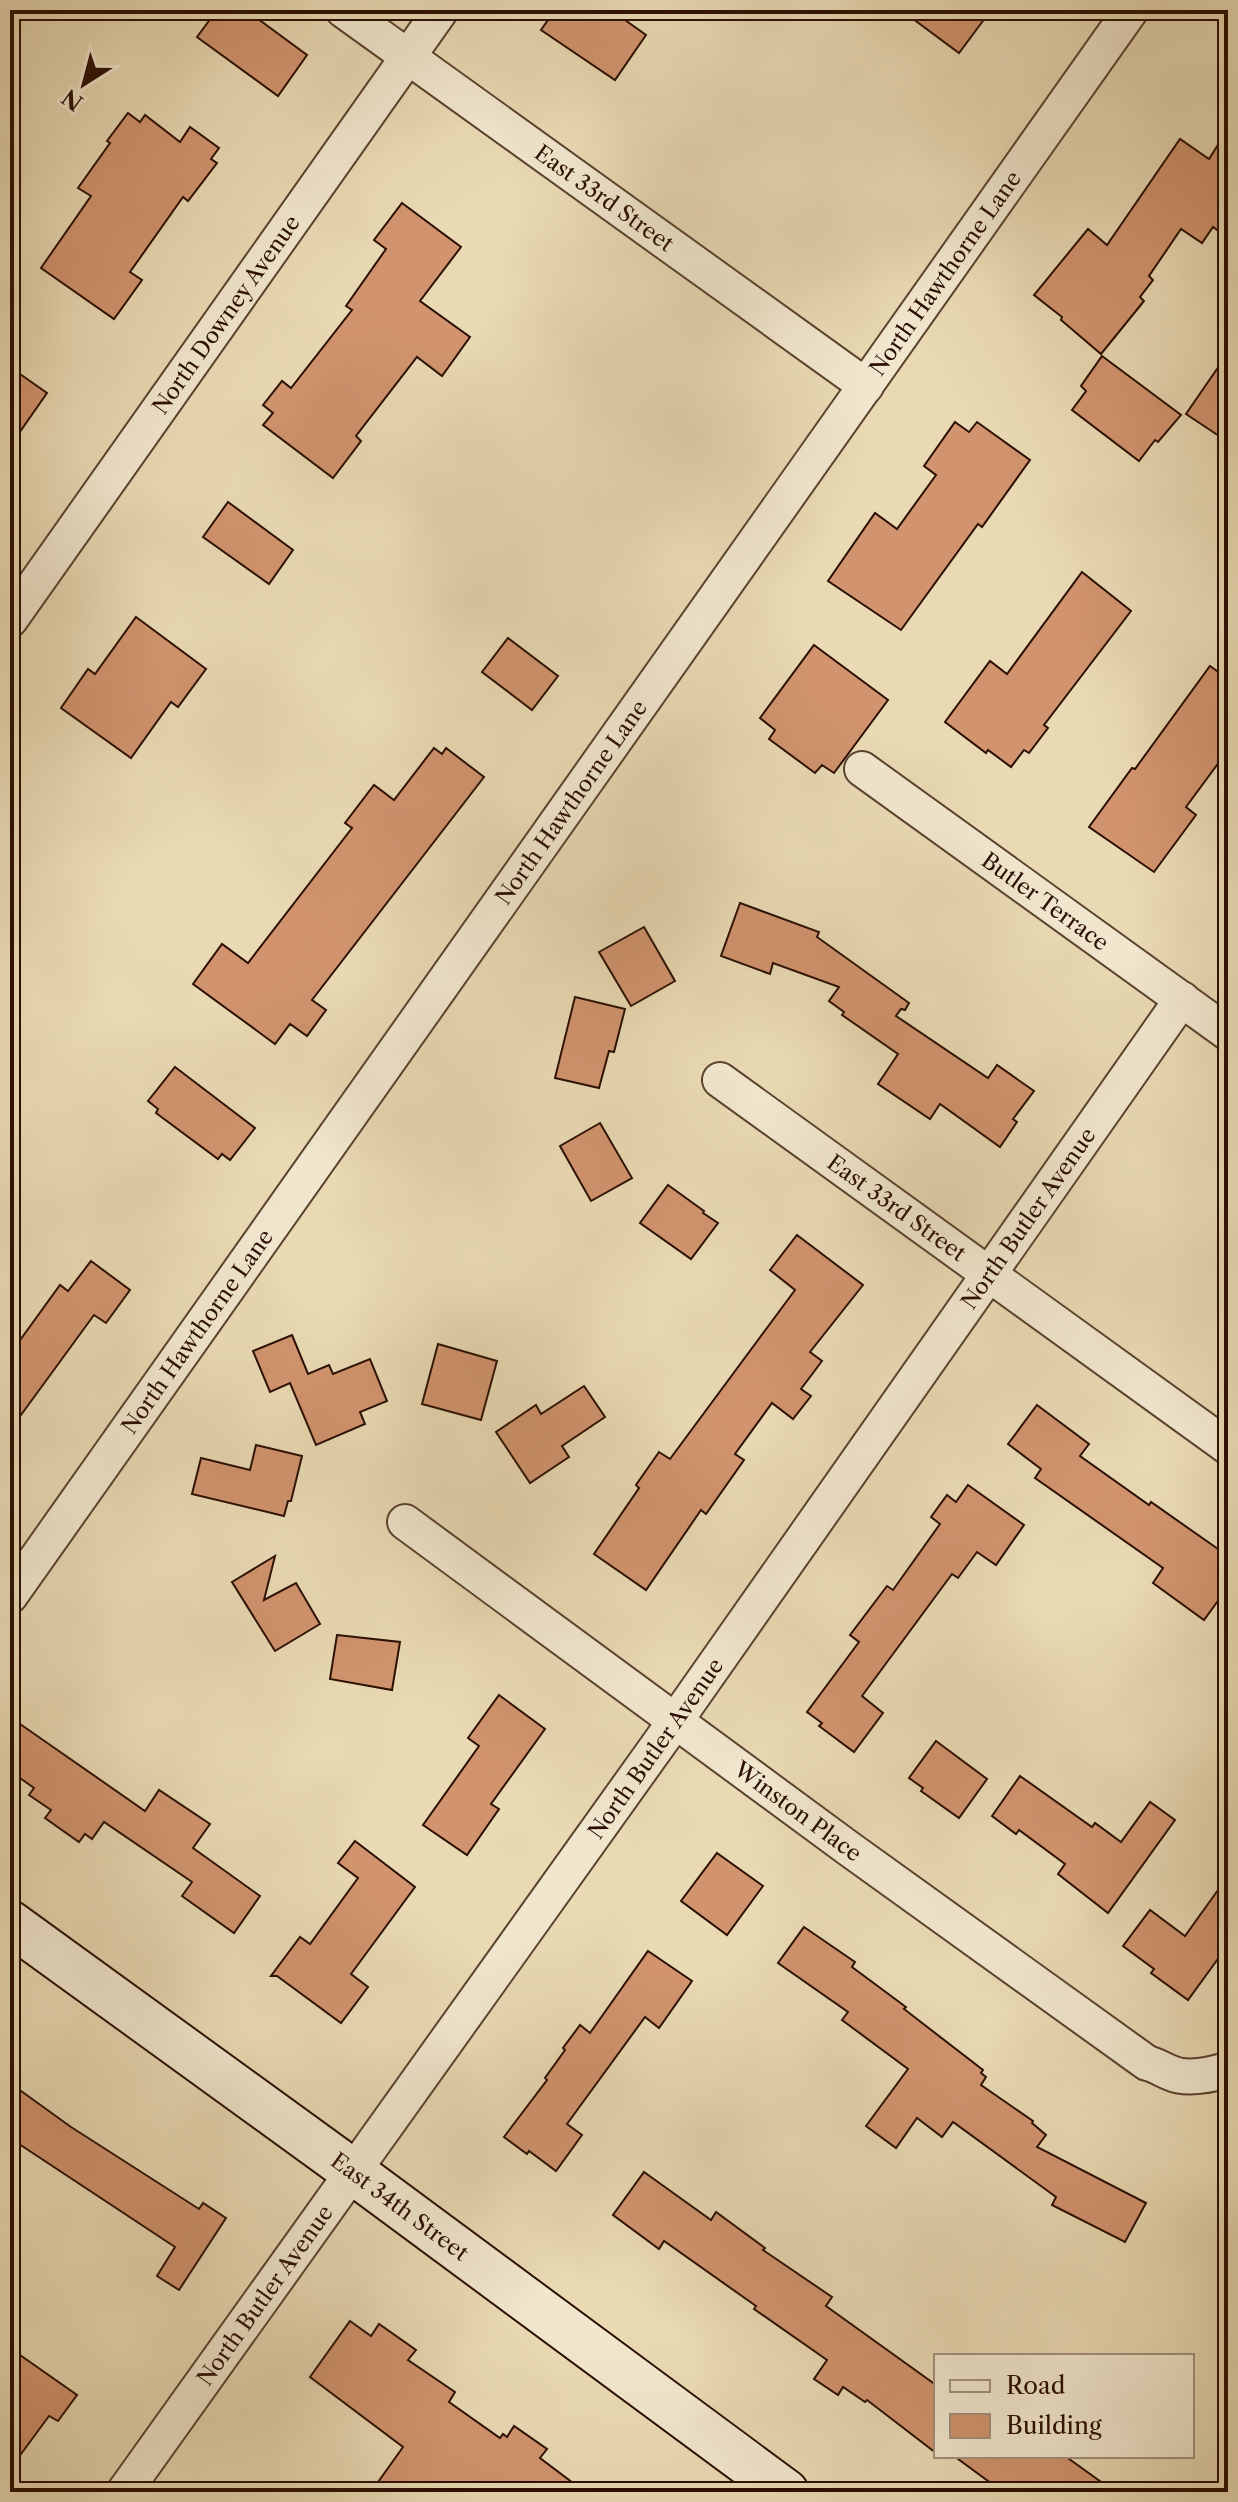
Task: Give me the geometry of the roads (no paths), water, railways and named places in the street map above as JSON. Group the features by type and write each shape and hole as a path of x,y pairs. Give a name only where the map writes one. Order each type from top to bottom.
{"main road":[{"name":"East 34th Street","path":"10,1923 786,2492"}],"street":[{"name":"East 33rd Street","path":"343,10 866,386"},
{"name":"North Downey Avenue","path":"10,620 441,10"},
{"name":"North Hawthorne Lane","path":"10,1596 1131,10"},
{"name":"Butler Terrace","path":"862,769 1228,1033"},
{"name":"North Butler Avenue","path":"124,2492 676,1720 1182,999"},
{"name":"East 33rd Street","path":"720,1080 1228,1447"},
{"name":"Winston Place","path":"405,1522 848,1848 1147,2063 1170,2073 1215,2072"}]}
